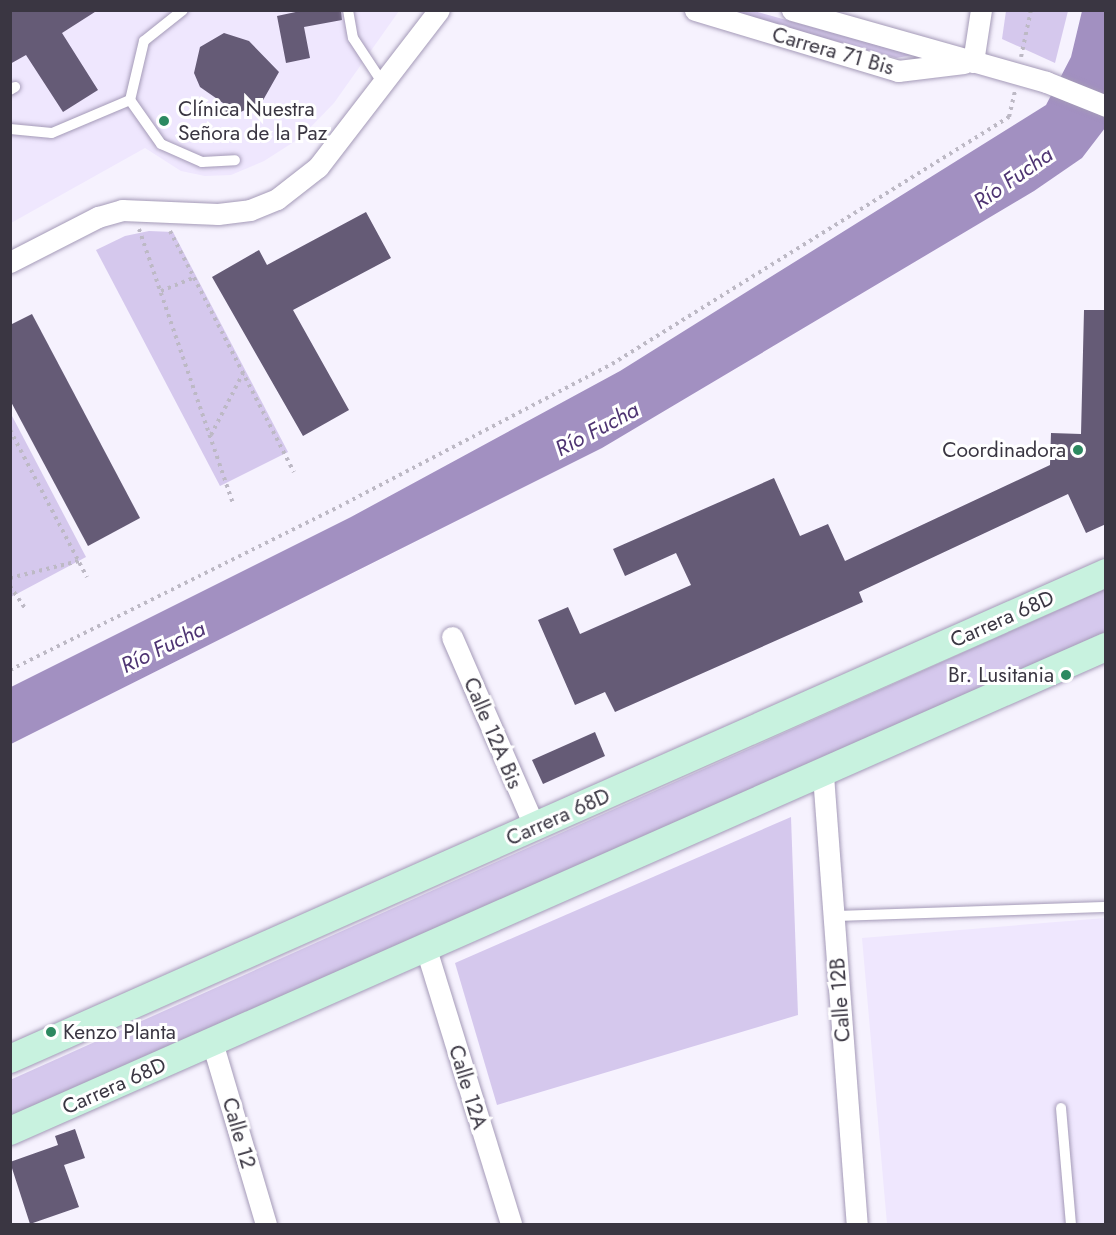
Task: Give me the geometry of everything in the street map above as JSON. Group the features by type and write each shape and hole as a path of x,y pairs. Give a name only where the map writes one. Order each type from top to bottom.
{"main road":[{"name":"Carrera 68D","path":"10,1059 1106,573"},
{"name":"Carrera 68D","path":"10,1131 823,775 1106,647"}],"street":[{"path":"10,262 98,217 122,210 218,214 250,210 276,199 318,167 439,10"},
{"name":"Carrera 71 Bis","path":"696,10 898,71 973,62"},
{"name":"Carrera 71 Bis","path":"792,10 1046,82 1106,106"},
{"path":"973,62 981,10"},
{"name":"Calle 12A Bis","path":"452,637 535,828"},
{"name":"Calle 12B","path":"823,775 857,1224"},
{"name":"Calle 12A","path":"426,949 511,1224"},
{"name":"Calle 12","path":"212,1042 266,1224"}],"lane":[{"path":"183,10 144,41 130,100 161,144 202,162 235,160"},
{"path":"348,10 353,38 382,82"},
{"path":"10,129 52,133 130,100"},
{"path":"834,916 1106,907"},
{"path":"1061,1108 1071,1224"}],"path":[{"path":"10,670 346,503 612,364 1009,117 1031,10"},
{"path":"138,225 233,503"},
{"path":"167,225 294,472"},
{"path":"161,291 194,278"},
{"path":"210,436 243,373"},
{"path":"10,430 87,577"},
{"path":"10,578 79,561"},
{"path":"10,586 25,608"}],"shaded area":[{"name":"Clínica Nuestra Señora de la Paz","path":"11,11 399,11 334,103 300,138 264,161 231,175 205,176 181,171 145,148 11,223"},
{"path":"727,11 754,11 913,55 896,58"},
{"path":"1006,11 1068,11 1055,63 1002,39"},
{"path":"149,231 173,232 288,452 220,486 96,250 125,236"},
{"path":"11,414 86,557 11,597"},
{"path":"1105,589 1105,632 11,1120 10,1080"},
{"path":"791,817 798,1015 497,1105 455,963"},
{"path":"1105,918 1105,1224 887,1224 862,938"}],"water":[{"name":"Río Fucha","path":"1082,11 1105,11 1105,128 1082,158 1034,191 602,448 11,744 11,687 351,517 620,371 1046,105 1071,57"}],"building":[{"path":"10,10 98,10 62,33 98,90 63,112 26,55 10,64"},
{"path":"305,10 341,10 342,20 304,27 310,58 286,63 277,16"},
{"path":"224,33 249,41 279,72 262,102 230,117 217,117 223,103 200,87 194,73 200,47"},
{"path":"366,212 391,258 293,310 349,410 303,436 212,277 259,250 267,265"},
{"path":"1084,310 1106,310 1106,524 1086,533 1068,494 859,592 863,602 615,712 605,692 575,705 538,620 568,607 580,634 691,585 676,553 625,576 613,549 774,478 800,536 828,524 845,561 1050,465 1051,433 1081,434"},
{"path":"32,314 140,518 88,546 10,400 10,325"},
{"path":"595,732 605,756 543,784 532,760"},
{"path":"75,1129 85,1158 64,1165 79,1207 30,1224 10,1162 58,1145 55,1136"}],"place":[{"name":"Clínica Nuestra Señora de la Paz","path":"164,121"},
{"name":"Coordinadora","path":"1078,450"},
{"name":"Br. Lusitania","path":"1066,675"},
{"name":"Kenzo Planta","path":"51,1032"}]}
